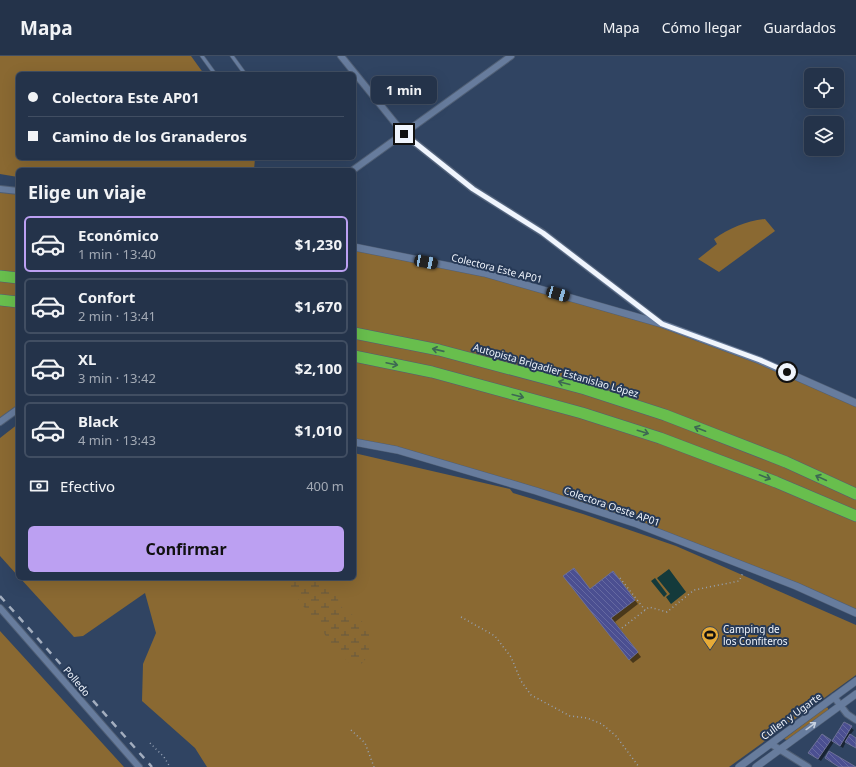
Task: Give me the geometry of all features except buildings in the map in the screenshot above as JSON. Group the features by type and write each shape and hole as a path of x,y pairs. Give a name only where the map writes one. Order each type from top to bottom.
{"highway":[{"path":"0,276 16,278"},
{"path":"0,300 16,302"},
{"name":"Autopista Brigadier Estanislao López","path":"356,333 439,350 614,398 665,415 786,462 856,494"},
{"path":"356,356 432,372 582,413 653,436 776,482 856,516"}],"street":[{"path":"341,56 354,72"},
{"path":"356,168 511,56"},
{"path":"356,75 404,134 473,189 543,233 662,324"},
{"path":"0,189 16,192"},
{"name":"Colectora Este AP01","path":"356,247 484,273 662,324 760,360 856,403"},
{"path":"0,422 16,410"},
{"name":"Colectora Oeste AP01","path":"356,442 397,450 536,491 637,524 747,566 856,613"},
{"name":"Polledo","path":"0,608 139,767"},
{"name":"Cullen y Ugarte","path":"738,767 856,681"},
{"name":"Cullen y Ugarte","path":"758,766 856,694"},
{"path":"834,698 847,714 856,720"},
{"path":"771,744 808,767"},
{"path":"753,756 758,766"}],"lane":[{"path":"202,56 214,72"},
{"path":"232,56 244,72"}],"path":[{"path":"622,628 649,607 667,612 694,590 739,581 747,566"},
{"path":"620,578 645,610"},
{"path":"461,617 495,636 511,657 521,680 531,695 570,716 587,718 602,724 616,736 639,767"},
{"path":"351,730 365,743 374,767"},
{"path":"150,743 164,757 170,767"}],"green space":[{"path":"0,56 191,56 203,72 16,72 16,160 255,160 254,168 16,168 16,177 0,174"},
{"path":"0,189 16,191 16,410 0,422"},
{"path":"765,219 775,231 719,272 698,259 717,244 714,239 720,235 745,223"},
{"path":"356,247 484,273 662,324 759,360 856,403 856,613 637,524 397,450 356,442"},
{"path":"16,426 16,574 0,556 0,438"},
{"path":"356,453 510,489 513,493 583,514 676,546 856,625 856,675 729,767 207,767 195,748 142,701 143,664 156,633 145,593 83,636 74,637 22,580 356,580"},
{"path":"285,580 318,580 338,598 339,603 346,611 365,624 369,632 370,651 365,660 359,666 353,666 334,649 315,619 303,606"},
{"path":"0,631 124,767 0,767"},
{"path":"826,707 828,708 828,711 787,740 784,739"}],"shaded area":[{"path":"669,569 686,592 671,604 666,597 670,594 657,578"},
{"path":"655,578 667,594 664,597 651,581"}],"railway":[{"path":"0,596 152,767"}],"place":[{"name":"Camping de los Confiteros","path":"710,650"}],"route":[{"path":"404,134 473,189 543,233 662,324 760,360 787,372"}]}
